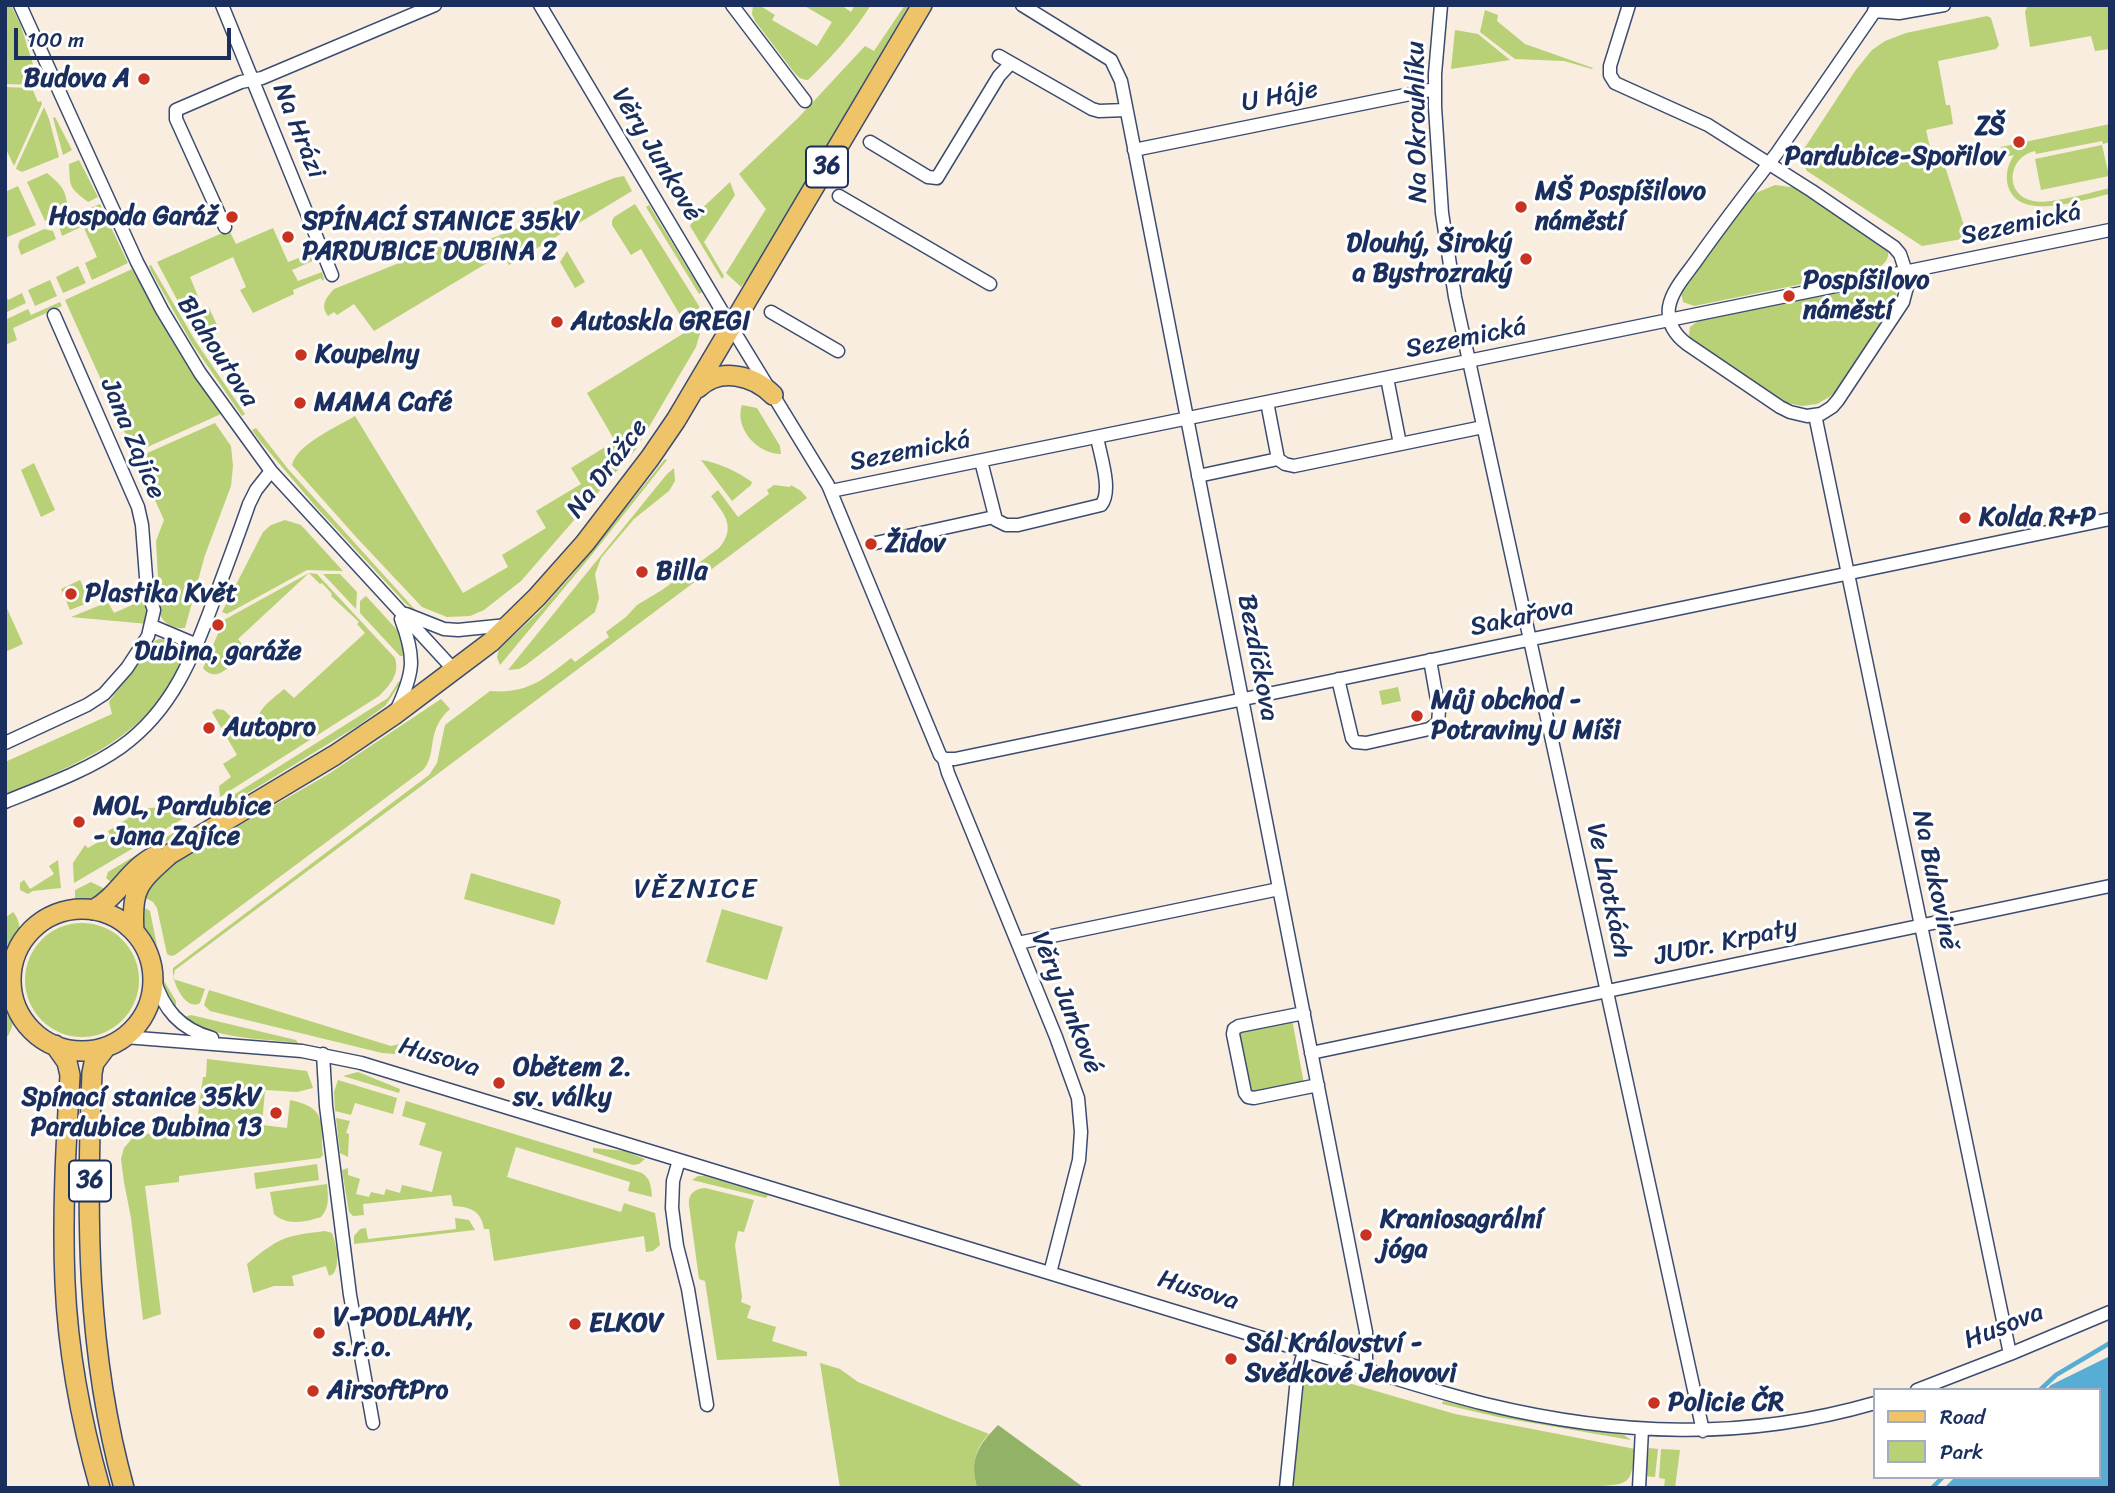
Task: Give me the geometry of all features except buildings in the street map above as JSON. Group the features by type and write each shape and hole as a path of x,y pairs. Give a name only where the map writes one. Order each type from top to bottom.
{"main road":[{"name":"Na Drážce","path":"134,931 134,898 140,884 170,854 335,755 455,671 509,625 585,543 650,458 689,400 922,5"},
{"path":"689,400 704,383 718,376 754,381 773,395"},
{"name":"Na Drážce","path":"93,910 105,903 138,866 197,837"},
{"name":"36","path":"93,910 71,910 49,918 35,927 12,953 11,1001 30,1028 55,1045 64,1056 70,1075 64,1240 69,1331 81,1411 100,1488"},
{"path":"93,910 115,917 134,931"},
{"name":"Husova","path":"55,1045 75,1051 106,1047 125,1037 137,1026 152,995 153,978 148,951 134,931"},
{"name":"36","path":"106,1047 94,1063 92,1073 90,1277 107,1423 124,1488"}],"street":[{"name":"Blahoutova","path":"20,5 123,232 162,310 200,373 271,471 455,671"},
{"name":"Na Hrázi","path":"222,5 332,275"},
{"path":"225,227 175,113 178,108 241,82 262,78 435,5"},
{"name":"Věry Junkové","path":"540,5 831,491 940,755 944,758 947,773 1074,1084 1080,1112 1079,1160 1050,1273"},
{"path":"732,5 805,101"},
{"name":"Bezdíčkova","path":"1022,5 1111,60 1118,72 1366,1332 1366,1369"},
{"path":"1629,5 1612,59 1610,75 1615,83 1699,120 1769,164 1887,240 1900,254 1906,272 1907,287 1903,302 1838,400 1826,411 1815,415 1799,415 1780,407 1687,344 1676,334 1669,320 1671,302 1680,283 1769,164 1876,8 1899,13 1944,5"},
{"name":"Na Okrouhlíku","path":"1441,9 1435,89 1446,242 1469,361"},
{"path":"999,56 1092,109 1126,110"},
{"path":"870,142 928,177 937,178 999,76 1011,63"},
{"name":"U Háje","path":"1134,150 1435,89"},
{"path":"839,195 990,284"},
{"name":"Sezemická","path":"831,491 2109,233"},
{"path":"771,312 838,351"},
{"name":"Jana Zajíce","path":"54,315 141,517 146,580 154,610 152,626"},
{"name":"Ve Lhotkách","path":"1469,361 1703,1431"},
{"path":"1387,378 1400,444"},
{"path":"1267,402 1278,459 1294,466 1483,426"},
{"name":"Na Bukovině","path":"1815,415 2010,1354"},
{"path":"981,461 994,517 998,523 1011,526 1101,505 1105,500 1107,487 1097,437"},
{"path":"1198,476 1278,459"},
{"path":"5,802 99,760 121,747 155,717 175,690 197,645 249,504 271,471"},
{"path":"871,544 994,517"},
{"name":"Sakařova","path":"944,758 956,759 2110,519"},
{"path":"399,612 439,629 509,625"},
{"path":"394,715 402,698 412,661 411,643 399,612"},
{"path":"5,743 87,705 104,694 132,659 152,626 197,645"},
{"path":"1338,680 1352,738 1355,742 1366,743 1429,729 1438,723 1440,712 1430,660"},
{"name":"JUDr. Krpaty","path":"1311,1053 2110,886"},
{"path":"1018,943 1279,889"},
{"name":"Husova","path":"153,978 167,1009 186,1028 211,1038 260,1047"},
{"path":"1304,1013 1236,1027 1233,1031 1238,1058 1248,1097 1318,1085"},
{"name":"Husova","path":"125,1037 260,1047 323,1054 361,1063 1304,1351 1521,1412 1599,1425 1703,1431 1797,1422 1874,1403"},
{"path":"323,1054 325,1097 340,1224 373,1423"},
{"path":"679,1160 673,1181 672,1208 707,1405"},
{"name":"Husova","path":"1922,1388 2110,1312"},
{"path":"1286,1488 1297,1378 1304,1351"},
{"path":"1639,1488 1642,1429"}],"green space":[{"path":"5,5 11,5 21,26 37,77 31,79 33,85 5,84"},
{"path":"753,5 759,5 775,15 772,20 817,46 832,22 803,5 841,5 851,12 855,5 871,5 842,44 808,80 795,73 755,21 752,14"},
{"path":"905,5 909,5 750,276 741,287 726,273 766,209 739,174 798,118 865,46 874,51"},
{"path":"2110,5 2110,49 2095,51 2091,36 2030,47 2025,12 2027,7"},
{"path":"1485,10 1498,15 1497,21 1525,44 1593,68 1564,61 1515,59 1480,32"},
{"path":"1987,16 1991,18 1999,45 1996,49 1938,61 1946,105 1950,105 1953,124 1926,130 1932,156 1941,154 1968,238 1922,246 1807,171 1801,158 1802,152 1855,71 1872,50 1885,41 1906,33"},
{"path":"1455,30 1478,34 1510,60 1451,69"},
{"path":"5,87 32,88 38,102 41,101 42,104 14,166 5,147"},
{"path":"44,107 59,157 22,172 16,169 17,166"},
{"path":"55,117 72,150 63,155 53,118"},
{"path":"2110,124 2110,142 2103,144 2102,141 2036,154 2035,151 2019,160 2013,176 2017,192 2033,201 2059,200 2110,188 2110,194 2053,206 2025,204 2014,197 2007,178 2014,155 2003,157 2001,147"},
{"path":"2102,145 2109,176 2041,190 2035,159"},
{"path":"79,160 98,197 88,202 70,183 69,164"},
{"path":"47,173 63,189 68,211 45,221 27,182"},
{"path":"624,176 632,191 509,265 502,254 374,331 354,304 337,315 334,312 328,316 324,308 334,289 454,241 459,251 557,213 553,202"},
{"path":"730,182 735,195 704,242 724,276 722,279 690,226 697,213"},
{"path":"1775,185 1798,188 1888,249 1886,261 1876,269 1694,306 1683,302 1683,287 1741,206 1756,193"},
{"path":"18,186 36,225 5,238 5,192"},
{"path":"100,204 128,263 92,280 85,263 97,257 83,226 62,236 59,226 65,219"},
{"path":"635,204 699,306 701,330 696,347 636,449 521,581 484,610 470,616 447,617 422,607 292,465 295,457 309,443 355,416 463,593 508,567 502,555 546,528 536,511 581,484 571,468 615,441 587,393 689,330 641,249 631,255 612,225 614,217"},
{"path":"649,205 702,292 699,294 646,207"},
{"path":"273,228 288,262 312,253 316,255 315,260 292,270 298,281 322,272 322,281 321,278 293,290 294,294 253,313 240,290 246,287 233,257 190,277 201,304 187,310 182,309 157,262 229,230 236,244"},
{"path":"44,229 53,231 56,239 21,255 18,246 20,240"},
{"path":"567,251 585,282 575,288 560,262"},
{"path":"151,265 196,342 245,414 242,416 191,342 151,271"},
{"path":"78,266 86,283 63,293 56,277"},
{"path":"132,269 176,347 221,414 134,453 65,300"},
{"path":"50,280 57,296 35,306 28,290"},
{"path":"1881,284 1893,288 1897,300 1836,393 1817,404 1802,406 1783,402 1693,342 1689,336 1690,327 1698,321"},
{"path":"22,293 26,303 5,313 5,294 8,300"},
{"path":"60,302 62,306 13,328 17,340 5,345 5,320 28,309 31,315"},
{"path":"209,308 218,327 199,334 190,318"},
{"path":"742,405 757,408 780,446 781,454 764,450 744,431 740,414"},
{"path":"215,423 231,446 231,486 205,555 185,628 177,628 167,624 160,614 156,541 164,520 136,458"},
{"path":"256,428 288,469 419,614 406,604 316,507 260,441 252,430"},
{"path":"665,459 667,460 590,557 500,665 497,657 499,649 539,612 572,575"},
{"path":"701,460 734,471 752,482 751,485 732,501"},
{"path":"34,463 55,510 41,517 21,470"},
{"path":"674,468 675,481 669,491 634,519 601,558 595,574 599,598 595,612 526,665 508,670 667,474"},
{"path":"774,485 791,485 807,498 175,970 174,976 173,968 429,775 437,763 445,725 490,691 525,688 543,679 571,658 575,662 609,637 606,632 637,605 719,548 728,527 724,515 711,496 718,490 738,517 769,494 767,490"},
{"path":"285,520 301,525 343,571 307,570 227,614 222,612 263,532 271,525"},
{"path":"309,573 317,574 395,658 395,674 379,696 220,797 219,786 231,777 223,764 237,755 212,712 217,709 224,710 251,737 260,729 258,717 269,702 284,689 294,698 365,633 357,624 359,622"},
{"path":"309,573 238,639 246,649 226,670 214,674 203,668 224,620"},
{"path":"323,574 340,574 357,592 356,609"},
{"path":"80,580 90,602 70,610 61,589"},
{"path":"366,596 399,632 408,656 400,656 360,613 360,601"},
{"path":"141,601 148,607 148,624 71,617 108,602 114,613"},
{"path":"5,604 23,644 5,652"},
{"path":"159,639 177,646 181,662 160,700 142,719 100,750 5,795 5,762 112,714 109,702 148,644"},
{"path":"399,681 401,682 386,705 359,725 230,804 224,801 388,698"},
{"path":"1398,687 1401,701 1382,705 1379,691"},
{"path":"441,699 450,709 437,725 430,756 423,770 175,955 167,954 157,908 153,902 141,895 155,874 327,775"},
{"path":"149,808 174,810 186,817 74,883 73,863 85,845 88,848 110,835 108,831"},
{"path":"188,824 183,832 148,853 112,883 106,878 108,872"},
{"path":"58,860 61,888 28,894 20,890 20,883 24,880 30,889 54,874 49,866"},
{"path":"471,873 559,899 561,902 554,925 464,899"},
{"path":"91,882 109,891 91,901 75,901 75,890"},
{"path":"138,904 150,911 164,981 176,1001 176,1008 169,1001 161,982 157,955 140,921"},
{"path":"722,909 783,927 767,980 706,962"},
{"path":"13,912 19,922 19,928 13,942 5,950 5,918"},
{"path":"82,923 104,928 122,940 134,958 139,980 134,1002 122,1020 104,1032 82,1037 60,1032 42,1020 30,1002 25,980 30,958 42,940 60,928"},
{"path":"174,979 205,989 200,1003 194,1005 184,999"},
{"path":"209,990 391,1046 400,1044 436,1057 382,1053 210,1011 204,1005"},
{"path":"5,1003 13,1021 5,1040"},
{"path":"191,1015 296,1040 298,1043 224,1034 196,1025 184,1017"},
{"path":"1292,1019 1304,1084 1254,1094 1250,1090 1239,1034 1241,1031"},
{"path":"207,1059 307,1071 313,1088 297,1092 265,1090 262,1125 287,1128 290,1100 311,1107 320,1118 323,1155 320,1158 179,1176 179,1182 145,1186 161,1314 143,1320 121,1159 124,1148 135,1135 196,1129"},
{"path":"358,1072 400,1089 399,1093 343,1076"},
{"path":"338,1080 397,1098 393,1114 355,1103 351,1115 335,1111 334,1092"},
{"path":"406,1101 642,1173 649,1181 652,1197 628,1191 630,1182 516,1147 507,1177 621,1212 624,1203 655,1213 660,1245 653,1251 646,1252 644,1236 494,1261 489,1229 484,1229 474,1211 453,1206 451,1195 363,1204 364,1215 353,1216 349,1212 342,1170 348,1168 348,1175 360,1179 356,1194 369,1197 371,1192 384,1195 386,1189 400,1193 402,1185 432,1192 442,1152 419,1145 426,1123 402,1116"},
{"path":"336,1118 350,1121 346,1133 349,1134 348,1157 340,1153"},
{"path":"593,1148 625,1151 645,1159 633,1165 593,1152"},
{"path":"317,1164 319,1180 256,1189 254,1173"},
{"path":"698,1176 768,1195 766,1198 692,1180"},
{"path":"327,1184 327,1206 321,1217 290,1222 274,1214 270,1192"},
{"path":"705,1188 754,1200 744,1232 738,1231 735,1245 741,1302 751,1306 747,1318 776,1327 772,1341 807,1352 807,1356 717,1360 705,1281 699,1279 689,1205 692,1193"},
{"path":"455,1218 469,1220 475,1230 354,1244 354,1236 360,1229 366,1228 368,1239 456,1229"},
{"path":"325,1231 332,1233 336,1248 337,1265 333,1274 329,1276 326,1266 292,1276 294,1286 274,1286 253,1293 247,1264 283,1239"},
{"path":"820,1363 840,1369 858,1382 989,1434 975,1459 977,1488 840,1488"},
{"path":"1307,1371 1455,1414 1635,1449 1632,1471 1629,1478 1620,1484 1590,1487 1293,1488 1303,1382"},
{"path":"1443,1401 1525,1420 1624,1435 1631,1440 1498,1417 1442,1404"},
{"path":"998,1425 1083,1488 977,1488 974,1468 977,1453"},
{"path":"1649,1448 1658,1449 1655,1477 1644,1476"},
{"path":"1661,1449 1680,1450 1675,1488 1664,1488 1665,1479 1659,1478"}],"water":[{"path":"2110,1356 2110,1488 1944,1488 1953,1479 2101,1479 2101,1388 2048,1388"}],"waterway":[{"path":"2042,1388 2056,1375 2110,1343"},
{"path":"1932,1488 1941,1479"}],"place":[{"name":"Budova A","path":"144,79"},
{"name":"ZŠ Pardubice-Spořilov","path":"2019,142"},
{"name":"MŠ Pospíšilovo náměstí","path":"1521,207"},
{"name":"Hospoda Garáž","path":"232,217"},
{"name":"SPÍNACÍ STANICE 35kV PARDUBICE DUBINA 2","path":"288,237"},
{"name":"Dlouhý, Široký a Bystrozraký","path":"1526,259"},
{"name":"Pospíšilovo náměstí","path":"1789,296"},
{"name":"Autoskla GREGI","path":"557,322"},
{"name":"Koupelny","path":"301,355"},
{"name":"MAMA Café","path":"300,403"},
{"name":"Kolda R+P","path":"1965,518"},
{"name":"Židov","path":"871,544"},
{"name":"Billa","path":"642,572"},
{"name":"Plastika Květ","path":"71,594"},
{"name":"Dubina, garáže","path":"218,625"},
{"name":"Můj obchod - Potraviny U Míši","path":"1417,716"},
{"name":"Autopro","path":"209,728"},
{"name":"MOL, Pardubice - Jana Zajíce","path":"79,822"},
{"name":"Obětem 2. sv. války","path":"499,1083"},
{"name":"Spínací stanice 35kV Pardubice Dubina 13","path":"276,1113"},
{"name":"Kraniosagrální jóga","path":"1366,1235"},
{"name":"ELKOV","path":"575,1324"},
{"name":"V-PODLAHY, s.r.o.","path":"319,1333"},
{"name":"Sál Království - Svědkové Jehovovi","path":"1231,1359"},
{"name":"AirsoftPro","path":"313,1391"},
{"name":"Policie ČR","path":"1654,1403"}],"district":[{"name":"VĚZNICE","path":"696,890"}]}
